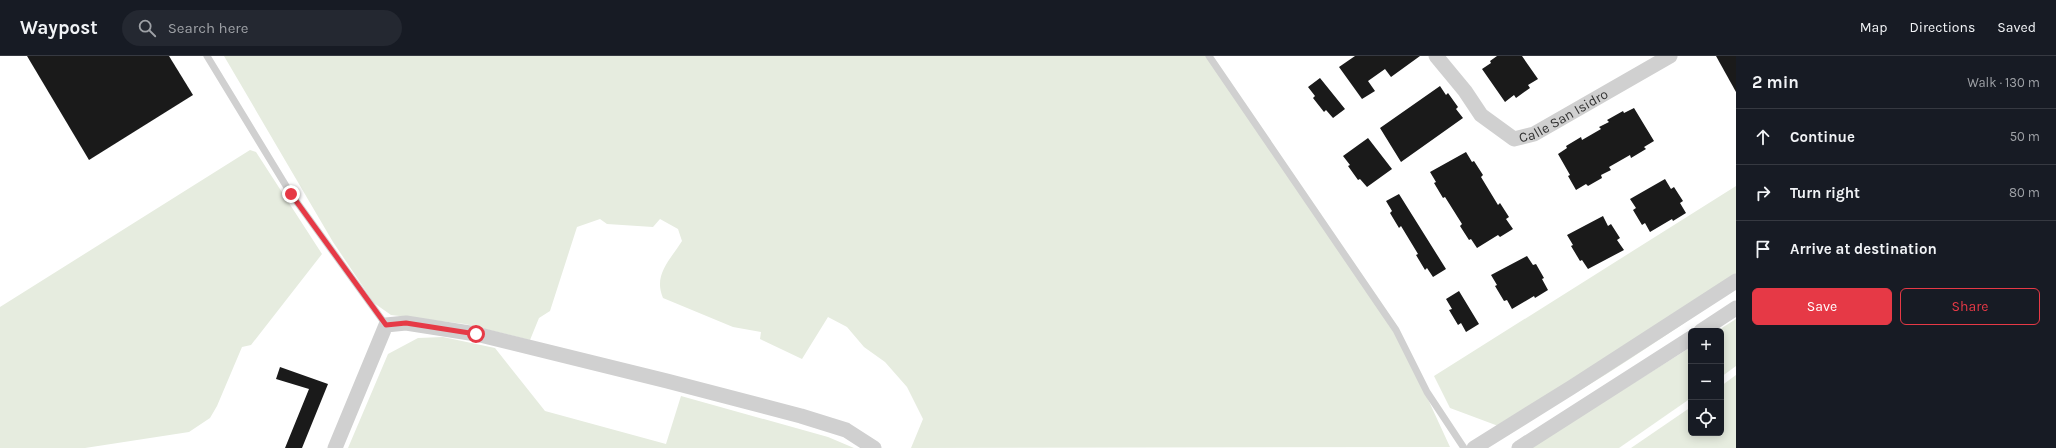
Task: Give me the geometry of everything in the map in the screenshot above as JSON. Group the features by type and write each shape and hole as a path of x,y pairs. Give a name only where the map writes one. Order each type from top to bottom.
{"street":[{"name":"Calle San Isidro","path":"1436,56 1465,91 1481,115 1514,139 1534,134 1670,56"},
{"path":"1474,448 1572,387 1736,281"},
{"path":"1706,328 1736,308"},
{"path":"335,448 386,325 406,323 476,334 667,380 801,416 846,430 874,448"},
{"path":"1519,448 1688,340"}],"lane":[{"path":"207,56 291,194 386,325"},
{"path":"1208,56 1396,330 1427,392 1464,448"}],"shaded area":[{"path":"224,56 1207,56 1396,330 1450,447 911,448 923,419 907,387 885,362 864,347 847,327 828,317 802,359 760,339 761,332 733,327 663,298 660,290 661,275 668,261 682,241 678,229 660,219 653,227 607,224 600,219 577,227 550,311 539,318 530,340 465,324 391,315 374,303 333,242"},
{"path":"250,150 256,152 322,254 251,345 242,347 217,406 210,418 189,432 85,448 0,448 0,307"},
{"path":"1736,186 1736,288 1653,344 1568,398 1509,430 1450,408 1434,376"},
{"path":"1736,319 1736,366 1724,375 1724,328 1722,328"},
{"path":"443,337 495,348 545,411 666,444 681,396 828,437 854,448 348,448 388,354 418,338"},
{"path":"1688,349 1688,400 1619,448 1530,448"},
{"path":"1736,375 1736,448 1631,448 1688,409 1688,436 1724,436 1724,384"}],"building":[{"path":"27,56 169,56 193,95 89,160"},
{"path":"1355,56 1420,56 1391,77 1385,69 1368,81 1375,91 1362,99 1339,67"},
{"path":"1497,56 1522,56 1538,79 1528,85 1530,88 1516,98 1514,95 1505,102 1482,69 1491,63 1490,61"},
{"path":"1716,56 1736,56 1736,92"},
{"path":"1320,78 1345,109 1333,118 1326,110 1324,112 1313,98 1315,96 1308,87"},
{"path":"1440,86 1446,95 1448,93 1458,107 1456,109 1463,118 1401,162 1380,128"},
{"path":"1634,108 1654,141 1644,147 1646,149 1631,158 1630,155 1609,167 1611,170 1601,175 1602,178 1588,186 1586,184 1576,190 1568,176 1570,175 1558,154 1567,148 1566,146 1581,137 1582,140 1601,129 1599,127 1609,122 1607,120 1623,111 1624,113"},
{"path":"1368,138 1392,169 1367,187 1360,179 1358,180 1343,156"},
{"path":"1466,152 1483,175 1481,177 1498,205 1500,203 1509,217 1506,219 1513,229 1500,237 1498,235 1477,248 1471,239 1469,240 1460,226 1462,224 1445,197 1443,198 1434,183 1436,182 1430,172"},
{"path":"1665,179 1671,189 1674,187 1683,201 1680,203 1686,213 1673,221 1672,219 1650,232 1645,223 1642,225 1633,210 1636,208 1630,199"},
{"path":"1399,194 1446,269 1433,277 1427,268 1425,270 1416,255 1418,254 1401,226 1399,228 1390,213 1392,211 1386,201"},
{"path":"1603,216 1608,226 1611,224 1620,238 1617,240 1624,250 1588,269 1582,260 1580,261 1571,246 1573,245 1567,235"},
{"path":"1527,256 1533,265 1536,264 1544,278 1542,279 1548,290 1535,298 1534,296 1512,309 1507,300 1504,301 1495,286 1497,285 1491,275"},
{"path":"1459,291 1479,324 1466,332 1461,323 1458,325 1449,310 1452,309 1446,299"},
{"path":"280,367 328,384 302,448 285,448 309,389 276,379"}],"route":[{"path":"291,194 386,325 406,323 476,334"}]}
